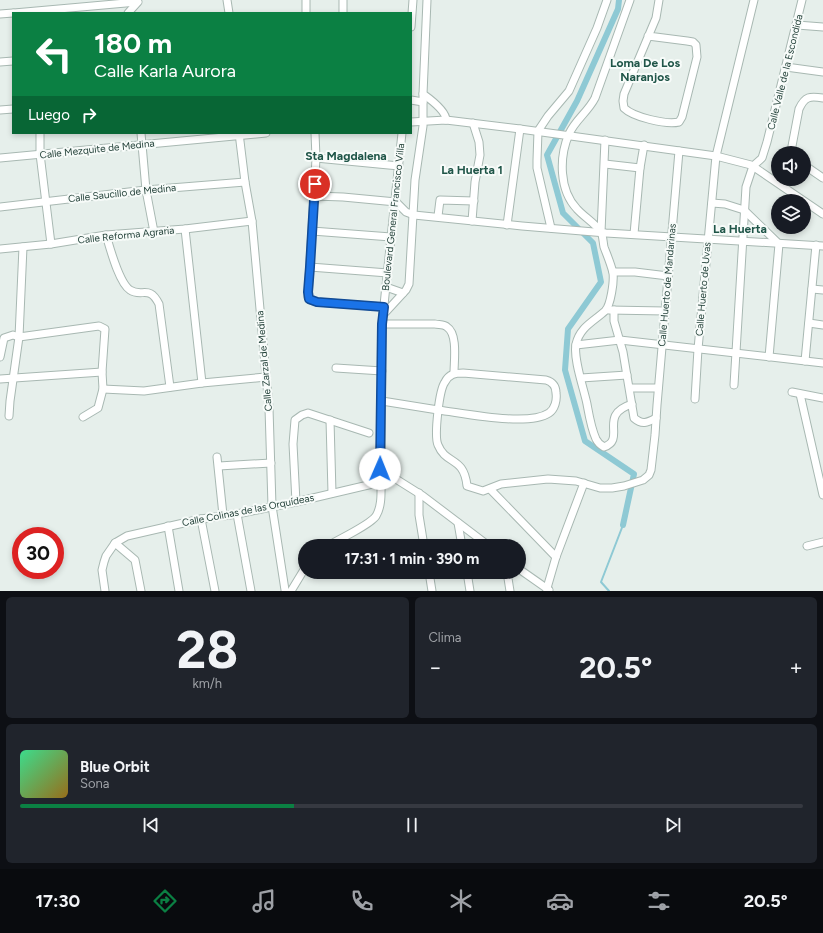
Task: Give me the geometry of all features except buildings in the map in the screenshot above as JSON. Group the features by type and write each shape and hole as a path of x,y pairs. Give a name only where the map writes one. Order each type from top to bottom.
{"street":[{"path":"227,0 229,12"},
{"path":"306,0 306,12"},
{"path":"343,0 343,12"},
{"path":"412,14 413,0"},
{"path":"315,134 316,158 308,297 310,300 384,311 406,290 409,284 415,180 423,121 427,0"},
{"path":"551,228 536,160 542,132 548,116 566,96 575,79 597,28 607,0"},
{"path":"601,232 570,200 562,168 565,135 573,124 592,106 630,0"},
{"path":"648,36 693,42 696,45 698,57 685,107 679,122 668,122 634,115 624,108 624,94 648,36 656,18 659,0"},
{"name":"Calle Huerto de Uvas","path":"695,399 698,349 716,156 754,0"},
{"name":"Calle Valle de la Escondida","path":"734,385 746,187 753,166 762,158 764,153 802,0"},
{"path":"129,12 138,1"},
{"path":"24,12 138,1"},
{"path":"0,14 12,13"},
{"path":"797,25 823,27"},
{"path":"0,62 12,61"},
{"path":"786,67 823,72"},
{"path":"423,94 446,116 446,120"},
{"path":"793,146 801,104 805,99 810,97 823,98"},
{"path":"412,100 423,102"},
{"path":"0,110 12,109"},
{"path":"412,122 446,120 520,128 644,145 745,162 823,214"},
{"path":"472,221 480,150 473,123"},
{"path":"507,225 520,128"},
{"path":"40,134 40,154 51,244"},
{"path":"141,134 146,190 154,232"},
{"name":"Calle Mezquite de Medina","path":"0,158 240,134"},
{"name":"Calle Zarzal de Medina","path":"240,134 245,182 252,221 269,408 272,506 287,590"},
{"name":"Boulevard General Francisco Villa","path":"338,539 366,525 375,517 379,509 381,497 382,324 396,202 402,134"},
{"path":"605,140 601,232 612,272 610,310 620,340 630,388 634,418 645,423 656,418"},
{"path":"634,234 640,168 644,145"},
{"name":"Calle Huerto de Mandarinas","path":"490,489 501,484 539,479 576,480 600,488 612,488 639,482 649,475 652,465 655,435 679,151"},
{"path":"316,158 399,166"},
{"path":"605,164 640,168"},
{"path":"811,170 823,178"},
{"name":"Calle Saucillo de Medina","path":"0,207 146,190 245,182"},
{"path":"314,196 396,202 406,212 414,215 438,216 507,225 672,238 820,246 812,289 805,361"},
{"path":"438,216 440,200 474,201"},
{"path":"712,203 725,204 744,210 779,244"},
{"name":"Calle Reforma Agraria","path":"0,249 51,244 106,235 186,229 252,221"},
{"path":"186,229 202,383"},
{"path":"312,231 391,237"},
{"path":"106,235 124,283 131,291 150,293 155,296 158,304 170,387"},
{"path":"769,357 779,244"},
{"path":"9,416 19,336 23,247"},
{"path":"310,267 388,272"},
{"path":"612,272 635,272 668,276"},
{"path":"386,287 403,293"},
{"path":"812,289 823,290"},
{"path":"632,404 623,407 616,413 614,416 614,432 612,441 607,446 602,446 596,440 594,434 581,378 576,345 581,332 586,326 610,310 665,311"},
{"path":"809,323 823,326"},
{"path":"382,324 435,324 448,327 453,334 454,340 454,373"},
{"path":"0,357 2,338 13,335 19,336 99,326 105,329 102,372 103,389 98,408 83,417"},
{"path":"576,345 620,340 823,363"},
{"path":"336,368 382,371"},
{"path":"0,379 102,372"},
{"path":"382,401 438,410 494,419 520,419 545,415 551,412 554,408 556,394 554,385 551,382 546,380 497,375 454,373 445,380 442,386 438,410 436,442 440,451 462,468 466,477 467,486 483,491 490,489 556,557"},
{"path":"581,378 627,375"},
{"path":"103,389 144,391 202,383 266,377"},
{"path":"630,388 658,388"},
{"path":"792,392 823,398"},
{"path":"800,394 820,471 823,495"},
{"path":"296,502 293,444 295,420 308,413 369,433"},
{"path":"330,420 332,493"},
{"path":"218,457 222,515"},
{"path":"218,466 271,463"},
{"path":"380,469 419,493 480,539"},
{"name":"Calle Colinas de las Orquídeas","path":"116,543 127,536 168,526 296,502 381,482"},
{"path":"526,574 548,590 556,557 584,482"},
{"path":"419,493 419,515 423,539"},
{"path":"237,514 251,591"},
{"path":"201,519 215,591"},
{"path":"458,523 461,539"},
{"path":"168,526 179,591"},
{"path":"807,546 823,542"},
{"path":"105,591 102,570 106,556 116,543 135,560 141,591"},
{"path":"287,590 298,577"},
{"path":"430,579 432,591"},
{"path":"467,579 470,591"},
{"path":"508,579 510,591"}],"waterway":[{"path":"619,0 618,9 577,101 547,155 563,213 593,243 601,282 568,329 565,370 585,441 634,474 623,525"},
{"path":"609,591 601,582 623,525"}],"district":[{"name":"Loma De Los Naranjos","path":"645,70"},
{"name":"Sta Magdalena","path":"346,156"},
{"name":"La Huerta 1","path":"472,170"},
{"name":"La Huerta","path":"740,229"}],"route":[{"path":"315,184 308,292 309,299 317,302 384,307 382,324 380,469"}]}
